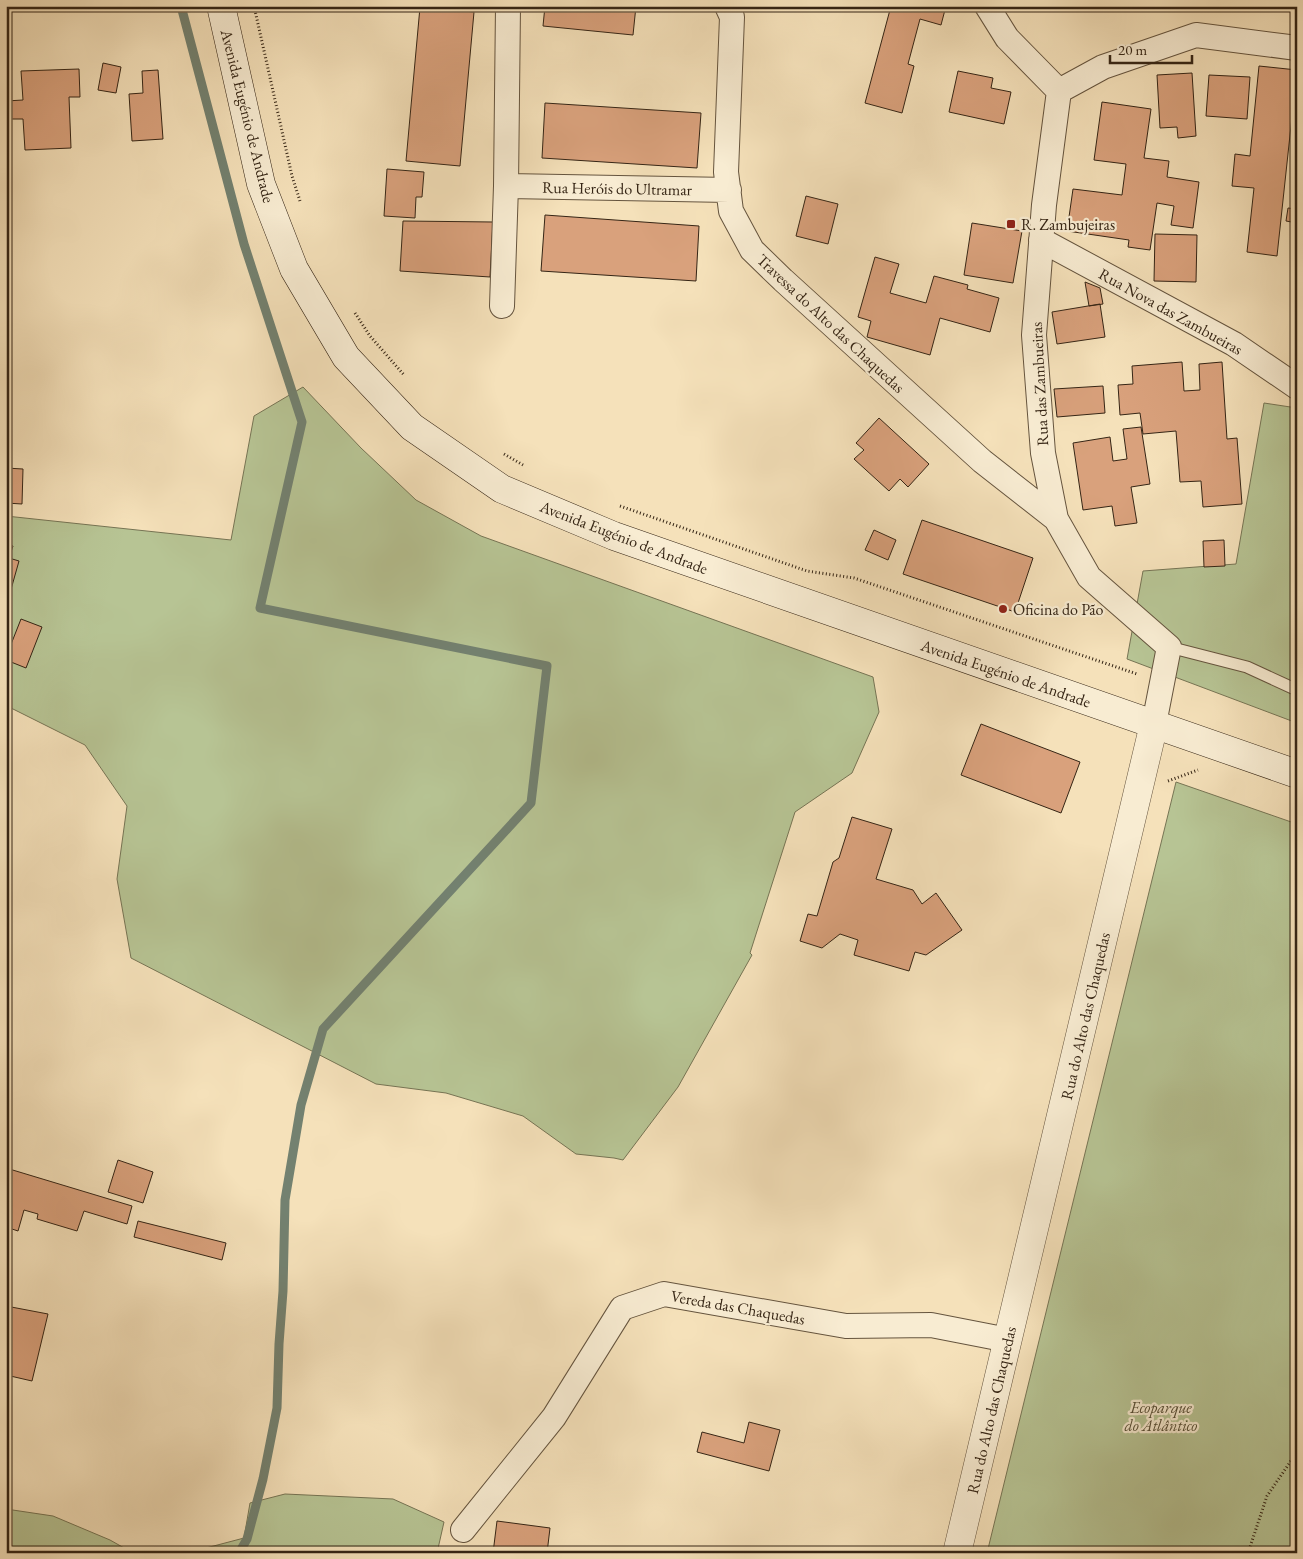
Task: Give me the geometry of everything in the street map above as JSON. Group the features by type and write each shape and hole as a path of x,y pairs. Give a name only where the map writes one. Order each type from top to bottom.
{"main road":[{"name":"Avenida Eugénio de Andrade","path":"221,6 261,184 294,269 346,357 412,428 502,488 614,536 1297,774"},
{"name":"Rua do Alto das Chaquedas","path":"957,1553 1154,724"}],"street":[{"path":"502,306 506,186 508,6"},
{"name":"Travessa do Alto das Chaquedas","path":"727,6 732,17 726,172 731,211 752,250 982,461 1056,519"},
{"path":"988,6 1007,38 1059,91 1103,67 1196,36 1297,48"},
{"name":"Rua das Zambueiras","path":"1056,519 1043,453 1034,335 1044,205 1059,91"},
{"name":"Rua Heróis do Ultramar","path":"506,186 729,190"},
{"name":"Rua Nova das Zambueiras","path":"1041,240 1234,344 1297,387"},
{"path":"1056,519 1089,577 1169,647"},
{"name":"Rua do Alto das Chaquedas","path":"1154,724 1169,647"},
{"name":"Vereda das Chaquedas","path":"463,1530 554,1417 622,1308 664,1294 846,1326 931,1325 1008,1340"}],"lane":[{"path":"1169,647 1247,667 1297,690"}],"path":[{"path":"254,6 292,176 300,203"},
{"path":"355,312 370,336 410,381"},
{"path":"501,452 526,466"},
{"path":"615,504 807,571 854,578 1161,682"},
{"path":"1248,1553 1267,1496 1297,1452"}],"green space":[{"path":"303,387 361,448 416,500 481,536 873,677 879,712 852,773 795,812 750,953 752,955 678,1087 623,1160 576,1154 523,1116 446,1093 376,1084 131,958 117,879 127,806 85,745 6,707 6,516 231,540 254,416"},
{"path":"1264,403 1297,408 1297,723 1127,659 1143,571 1236,564"},
{"name":"Ecoparque do Atlântico","path":"1176,782 1297,824 1297,1553 987,1553"},
{"path":"285,1494 393,1499 444,1522 437,1553 187,1553 244,1538 250,1503"},
{"path":"6,1509 53,1516 110,1540 133,1553 6,1553"}],"building":[{"path":"545,6 636,6 633,35 543,26"},
{"path":"891,6 946,6 941,25 920,19 908,64 914,66 902,113 865,103"},
{"path":"420,7 474,12 460,166 406,161"},
{"path":"103,63 121,67 116,93 98,90"},
{"path":"1259,66 1297,70 1277,256 1247,252 1254,188 1232,186 1235,154 1250,156"},
{"path":"79,69 80,97 69,97 71,148 25,150 23,119 6,119 6,101 23,100 21,71"},
{"path":"158,70 163,139 132,141 129,94 143,93 142,71"},
{"path":"958,71 993,78 991,88 1011,92 1004,124 949,112"},
{"path":"1192,73 1196,136 1178,138 1177,127 1160,128 1157,75"},
{"path":"1209,75 1250,77 1247,119 1206,116"},
{"path":"1102,102 1151,109 1144,158 1169,161 1167,177 1199,182 1193,228 1171,225 1174,206 1157,203 1150,250 1128,247 1129,240 1067,231 1073,189 1122,195 1126,164 1094,160"},
{"path":"545,103 701,113 697,168 542,158"},
{"path":"387,169 424,172 422,197 416,197 415,218 384,216"},
{"path":"806,196 838,204 828,244 796,236"},
{"path":"1288,208 1297,209 1297,223 1286,221"},
{"path":"545,215 699,226 696,281 541,271"},
{"path":"403,221 493,222 490,277 400,271"},
{"path":"972,223 1022,231 1013,283 964,275"},
{"path":"1155,234 1197,235 1196,282 1154,281"},
{"path":"875,257 899,264 890,293 926,303 934,276 968,285 967,289 999,298 990,332 940,318 930,355 867,337 871,321 858,317"},
{"path":"1085,282 1100,288 1103,304 1089,306"},
{"path":"1100,304 1105,337 1057,344 1052,312"},
{"path":"1182,362 1184,391 1200,390 1199,364 1222,362 1227,439 1237,438 1242,504 1203,507 1201,481 1180,482 1176,431 1143,434 1140,413 1120,415 1118,385 1133,384 1132,366"},
{"path":"1103,386 1105,413 1057,417 1054,389"},
{"path":"879,418 929,464 908,487 900,479 889,491 854,459 864,450 856,443"},
{"path":"1141,427 1150,484 1131,487 1137,523 1115,526 1112,506 1083,510 1073,443 1110,437 1113,461 1127,459 1123,429"},
{"path":"6,468 23,469 22,504 6,503"},
{"path":"922,520 1033,558 1015,612 903,574"},
{"path":"874,530 896,540 888,560 865,550"},
{"path":"1224,540 1225,566 1204,567 1203,541"},
{"path":"6,544 13,546 9,558 19,561 8,600 6,600"},
{"path":"21,619 42,627 26,668 6,660"},
{"path":"981,724 1080,762 1061,813 961,775"},
{"path":"852,817 892,829 876,879 913,890 922,904 936,893 962,930 926,955 915,952 909,971 854,955 858,940 840,934 822,948 800,941 808,914 817,916 833,862 839,858"},
{"path":"118,1160 153,1172 143,1203 108,1192"},
{"path":"6,1168 132,1206 127,1224 84,1211 77,1231 37,1219 38,1214 24,1210 18,1231 6,1227"},
{"path":"138,1221 226,1243 222,1260 134,1237"},
{"path":"6,1306 48,1314 32,1381 6,1375"},
{"path":"749,1422 780,1430 769,1471 697,1452 702,1432 744,1443"},
{"path":"497,1521 550,1528 547,1553 493,1553"},
{"path":"758,1548 788,1553 757,1553"}],"waterway":[{"path":"181,6 244,244 302,422 260,608 547,666 531,803 323,1029 301,1105 285,1200 277,1408 263,1479 247,1539 239,1553"}],"place":[{"name":"R. Zambujeiras","path":"1011,224"},
{"name":"Oficina do Pão","path":"1003,609"}]}
